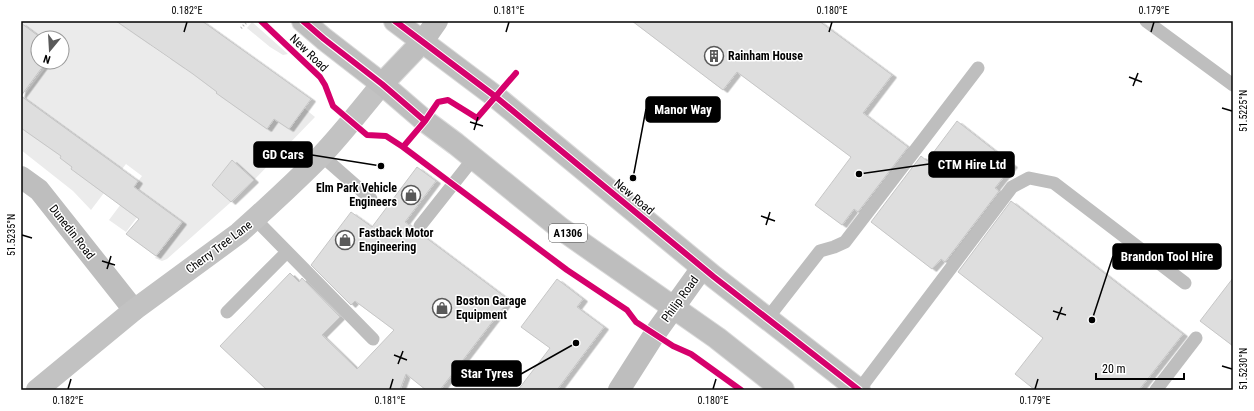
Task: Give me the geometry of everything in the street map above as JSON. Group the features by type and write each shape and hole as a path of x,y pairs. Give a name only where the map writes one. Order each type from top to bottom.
{"main road":[{"name":"New Road","path":"303,21 382,84 425,121 560,228 717,338 783,390"},
{"name":"New Road","path":"395,21 496,97 702,268 859,390"},
{"path":"382,84 423,41 437,21"},
{"name":"Dunedin Road","path":"21,177 39,190 134,310"},
{"name":"Philip Road","path":"619,390 674,307 702,268"}],"street":[{"name":"Cherry Tree Lane","path":"37,390 134,310 239,233 255,219 288,189 321,155 382,84"}],"lane":[{"path":"1146,21 1233,85"},
{"path":"767,319 820,251 845,242 978,68"},
{"path":"321,155 371,199"},
{"path":"420,226 473,158"},
{"path":"859,390 1012,187 1029,178 1054,183 1185,283"},
{"path":"255,219 373,339"},
{"path":"227,312 287,252"},
{"path":"1156,390 1196,338"}],"path":[{"path":"241,28 248,21"}],"shaded area":[{"path":"21,21 117,21 136,35 145,24 159,34 150,45 170,59 179,48 185,69 203,81 224,81 216,92 267,129 275,119 290,129 304,108 315,117 254,180 232,160 212,185 231,202 167,259 162,261 155,258 182,224 181,222 151,199 126,232 109,220 142,176 126,164 132,156 91,210 73,191 21,150 21,134 23,131 21,130 21,100 44,70 70,70 70,30 30,30 21,24"},
{"path":"252,22 288,54 283,55 270,47 247,28"}],"building":[{"path":"116,21 202,21 311,99 289,129 274,119 267,129 216,93 217,92 193,74"},
{"path":"632,21 819,21 892,75 863,113 908,147 858,212 854,209 842,225 815,205 851,157 737,72 723,90"},
{"path":"21,23 30,30 30,70 40,70 21,96"},
{"path":"21,96 138,181 134,187 182,222 156,256 126,234 139,219 71,169 72,167 60,158 61,156 21,128"},
{"path":"957,121 1013,165 995,188 999,191 945,262 941,259 932,269 871,222 921,156 927,161"},
{"path":"232,160 254,180 231,202 212,185"},
{"path":"417,167 436,181 405,222 412,227 415,232 421,234 509,300 440,390 426,390 406,374 400,390 267,390 220,346 290,273 299,282 302,278 340,317 322,335 357,369 394,330 355,301 351,305 311,265 351,212 372,227"},
{"path":"1011,201 1183,334 1139,390 1035,390 1015,374 1043,338 958,272"},
{"path":"1233,278 1233,346 1200,321"},
{"path":"557,279 583,299 577,307 604,327 557,390 518,390 550,348 521,327"}],"cycle path":[{"path":"261,21 320,77 325,85 333,106 367,135 386,136 403,147 567,270 627,310 636,322 673,346 691,354 741,390"},
{"path":"303,21 382,84 425,121"},
{"path":"395,21 496,97 714,277 859,390"},
{"path":"403,147 425,121 438,102 448,100 477,118 516,73"}],"place":[{"name":"Rainham House","path":"714,56"},
{"name":"GD Cars","path":"381,166"},
{"name":"CTM Hire Ltd","path":"859,174"},
{"name":"Manor Way","path":"633,178"},
{"name":"Elm Park Vehicle Engineers","path":"411,195"},
{"name":"Fastback Motor Engineering","path":"345,240"},
{"name":"Boston Garage Equipment","path":"442,308"},
{"name":"Brandon Tool Hire","path":"1092,320"},
{"name":"Star Tyres","path":"576,343"}]}
